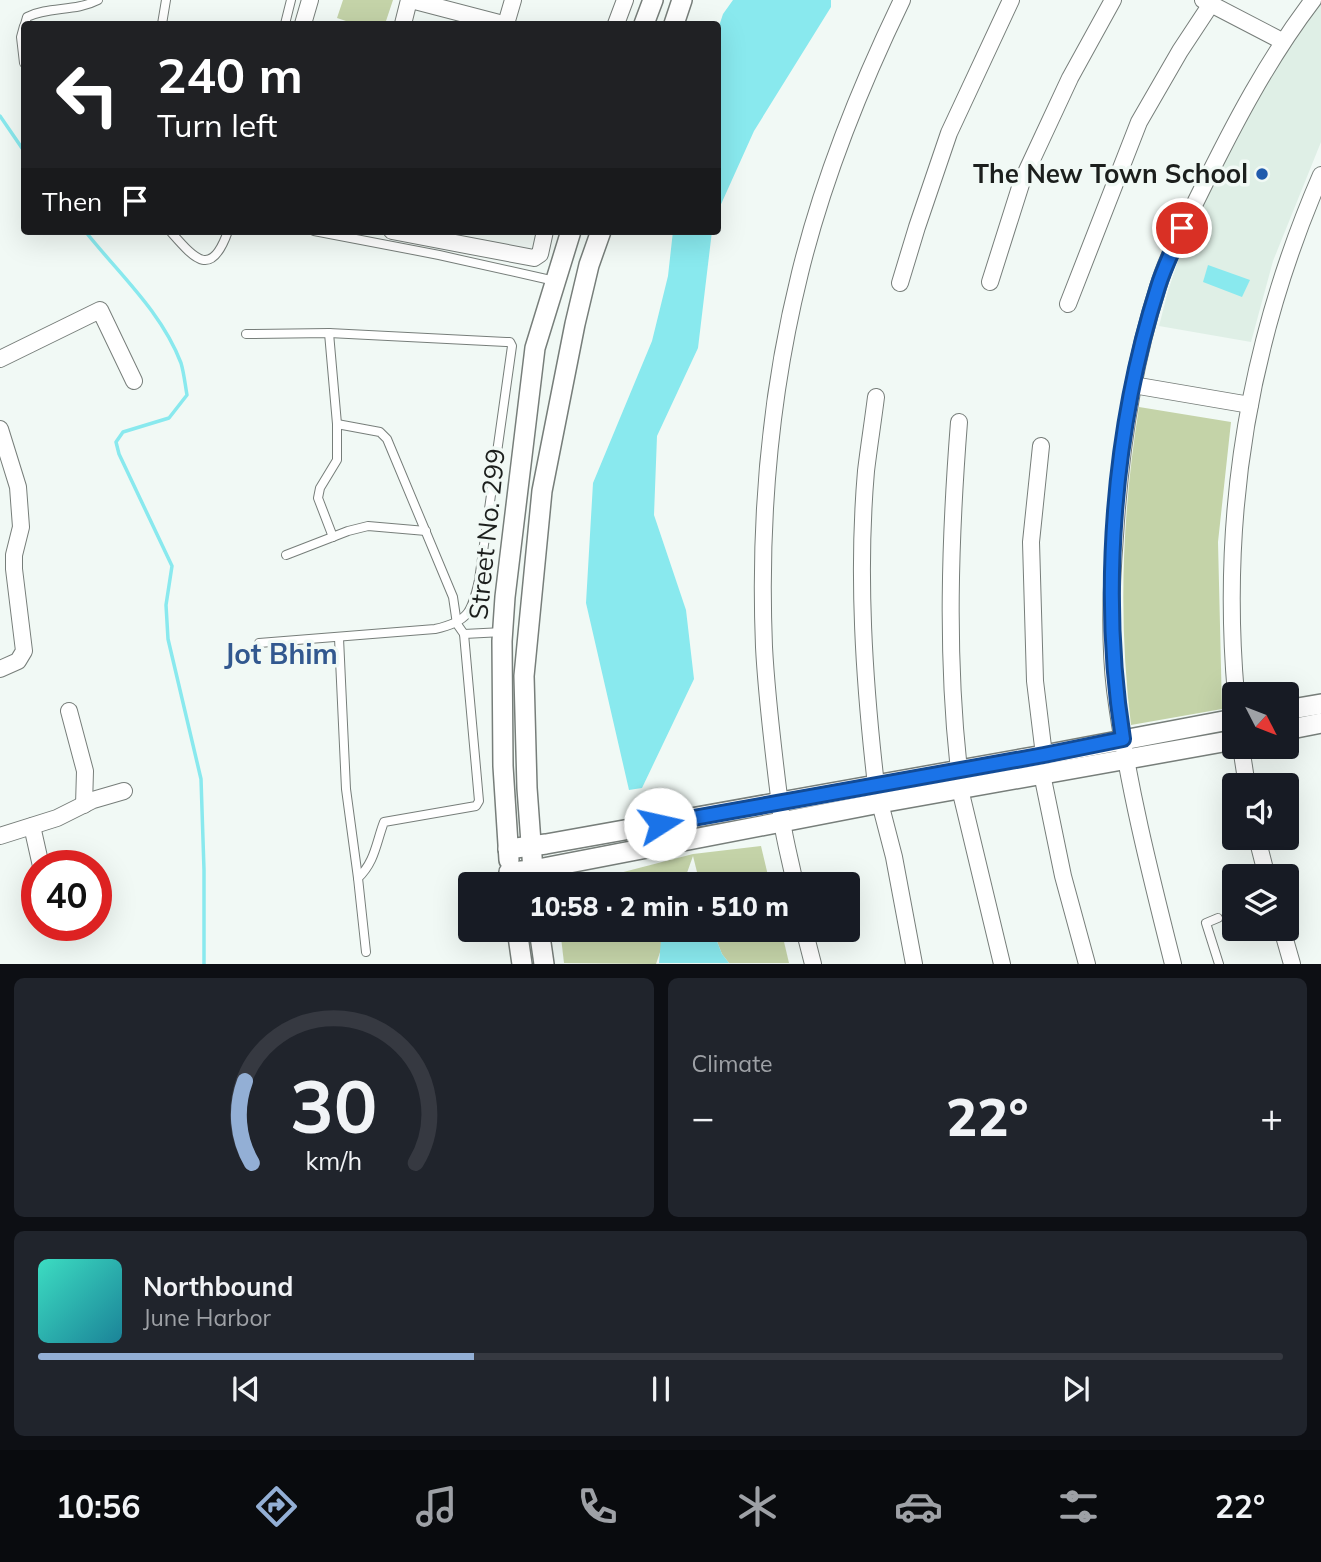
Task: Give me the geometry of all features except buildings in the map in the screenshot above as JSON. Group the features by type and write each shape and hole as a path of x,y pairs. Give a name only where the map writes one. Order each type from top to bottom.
{"street":[{"path":"309,21 310,0"},
{"path":"404,21 410,0 492,21"},
{"path":"505,21 513,0"},
{"path":"617,21 625,0"},
{"path":"644,21 653,0"},
{"path":"675,21 682,0"},
{"path":"792,872 782,822 764,647 769,457 782,360 800,272 833,166 870,67 902,0"},
{"path":"900,283 916,227 949,133 1011,0"},
{"path":"990,282 1022,181 1070,78 1114,0"},
{"path":"1172,964 1145,854 1115,687 1112,576 1118,478 1133,384 1158,286 1182,228 1234,124 1282,41 1313,0"},
{"path":"1068,304 1139,122 1207,2 1282,41"},
{"path":"1235,682 1231,571 1242,438 1275,300 1297,230 1321,175"},
{"path":"433,235 454,237 534,258 540,254 544,235"},
{"name":"Street No. 299","path":"510,872 503,766 503,632 512,526 536,348 570,235"},
{"path":"533,872 524,676 542,491 575,324 589,265 600,235"},
{"path":"0,359 100,310 134,381"},
{"path":"1133,384 1250,405"},
{"path":"876,397 866,471 862,559 863,629 878,794 894,857 914,964"},
{"path":"959,422 951,569 954,692 960,780 987,908 1002,964"},
{"path":"0,429 18,487 21,527 14,555 14,569 24,651 18,662 0,669"},
{"path":"1041,446 1031,542 1035,681 1043,765 1063,876 1087,964"},
{"path":"1299,708 1321,704"},
{"path":"69,711 85,771 84,805"},
{"path":"1043,765 1123,739 1222,721"},
{"path":"1299,727 1321,723"},
{"path":"508,849 781,802 878,794 1043,765 1127,759 1222,742"},
{"path":"0,836 57,818 124,791"},
{"path":"552,872 646,847 782,822 878,794"},
{"path":"32,826 37,850"},
{"path":"1285,941 1292,964"},
{"path":"519,942 522,964"},
{"path":"541,942 544,964"},
{"path":"807,942 813,964"}],"lane":[{"path":"26,21 27,17 39,11 61,11 89,5 98,0"},
{"path":"162,21 166,0"},
{"path":"286,21 291,0"},
{"path":"174,235 195,258 203,260 216,256 227,235"},
{"path":"335,235 556,281"},
{"path":"246,334 328,333 510,342 512,346 479,580 470,609 457,624 435,629 259,643"},
{"path":"328,333 337,425 337,460 320,488 318,498 333,537"},
{"path":"337,425 380,432 387,439 453,597 457,624 464,634 479,801 476,806 384,822 373,860 358,878"},
{"path":"285,555 368,526 426,531"},
{"path":"464,634 503,632"},
{"path":"339,638 346,789 366,952"},
{"path":"1217,918 1206,923 1219,964"}],"shaded area":[{"name":"The New Town School","path":"1321,3 1321,142 1273,261 1251,342 1159,326 1184,243 1226,154 1268,79"}],"green space":[{"path":"343,0 393,0 386,21 346,21 337,18"},
{"path":"1139,407 1231,422 1218,542 1222,709 1131,725 1123,606 1133,447"},
{"path":"761,846 767,872 697,872 693,856 687,872 623,872 693,854"},
{"path":"562,942 664,942 656,964 564,963"},
{"path":"717,942 784,942 789,963 729,963"}],"water":[{"path":"733,0 831,0 831,7 754,131 721,204 721,21"},
{"path":"673,235 712,235 698,348 657,436 654,515 686,610 694,679 642,788 629,790 586,603 593,483 652,341 668,276"},
{"path":"1208,265 1250,280 1242,297 1203,282"},
{"path":"661,942 717,942 729,963 659,963"}],"waterway":[{"path":"0,116 21,147"},
{"path":"88,235 162,326 181,363 187,395 169,418 123,432 116,442 119,454 172,566 166,605 168,639 201,779 204,964"}],"place":[{"name":"The New Town School","path":"1262,174"}],"district":[{"name":"Jot Bhim","path":"281,654"}],"route":[{"path":"660,824 1123,739 1115,687 1113,636 1112,576 1118,478 1133,384 1158,286 1182,228"}]}
